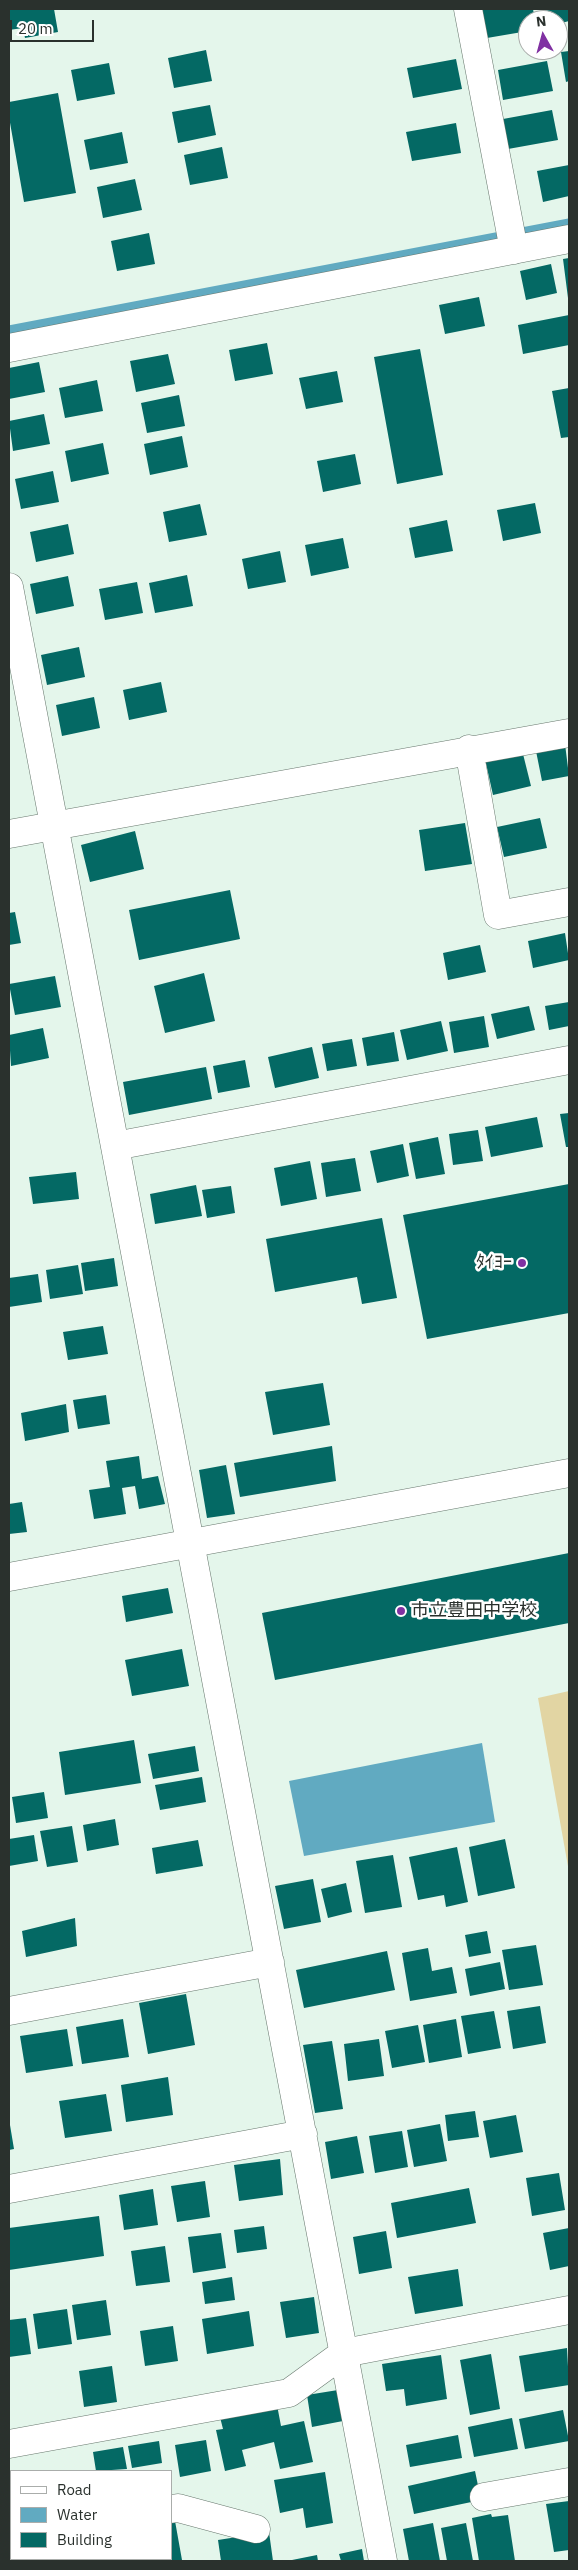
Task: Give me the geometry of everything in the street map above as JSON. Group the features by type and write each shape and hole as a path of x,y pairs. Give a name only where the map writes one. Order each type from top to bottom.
{"street":[{"path":"468,9 514,250"},
{"path":"9,348 569,239"},
{"path":"9,586 383,2561"},
{"path":"9,834 469,749 569,733"},
{"path":"469,749 498,915 569,902"},
{"path":"115,1146 569,1060"},
{"path":"9,1577 569,1473"},
{"path":"9,2011 270,1962"},
{"path":"9,2189 303,2134"},
{"path":"9,2444 289,2393 344,2353 569,2310"},
{"path":"484,2497 569,2482"},
{"path":"172,2509 178,2508 256,2529"}],"shaded area":[{"path":"569,1691 569,1872 538,1698"}],"water":[{"path":"482,1743 495,1822 304,1856 289,1781"}],"building":[{"path":"9,9 54,9 58,32 25,38 23,28 9,30"},
{"path":"482,9 533,9 518,10 518,33 487,38"},
{"path":"569,9 569,21 568,10 544,10"},
{"path":"206,50 212,81 174,88 168,58"},
{"path":"568,51 569,81 566,82 562,60 568,60"},
{"path":"456,59 462,89 413,98 407,68"},
{"path":"547,61 553,91 503,100 498,70"},
{"path":"109,63 115,94 77,101 71,70"},
{"path":"58,93 76,193 24,202 9,117 9,102"},
{"path":"210,105 216,135 178,143 172,112"},
{"path":"552,110 558,140 508,149 503,119"},
{"path":"456,123 461,153 412,161 406,132"},
{"path":"122,132 128,163 90,170 84,140"},
{"path":"222,147 228,178 190,185 184,155"},
{"path":"569,165 569,196 543,202 537,171"},
{"path":"135,179 142,210 103,218 97,187"},
{"path":"149,233 155,264 117,271 111,241"},
{"path":"569,258 569,298 568,298 563,259"},
{"path":"551,264 557,293 526,300 520,271"},
{"path":"479,297 485,326 445,334 439,305"},
{"path":"569,315 569,345 523,354 518,325"},
{"path":"267,343 273,374 235,381 229,350"},
{"path":"420,349 443,475 397,484 374,357"},
{"path":"168,354 175,384 136,392 130,361"},
{"path":"39,362 45,392 9,399 9,368"},
{"path":"337,371 343,402 306,409 299,378"},
{"path":"97,380 103,411 65,418 59,388"},
{"path":"569,388 569,437 561,438 552,391"},
{"path":"179,395 185,426 147,433 141,403"},
{"path":"44,414 50,444 13,451 9,421"},
{"path":"182,436 188,467 150,475 144,444"},
{"path":"103,443 109,474 71,482 65,451"},
{"path":"355,454 361,484 323,492 317,461"},
{"path":"53,471 59,502 21,509 15,479"},
{"path":"535,503 541,533 503,541 497,510"},
{"path":"200,504 207,535 169,542 163,512"},
{"path":"447,520 453,551 415,558 409,528"},
{"path":"68,524 74,554 36,562 30,532"},
{"path":"343,538 349,568 311,576 305,545"},
{"path":"280,551 286,582 248,589 242,559"},
{"path":"187,575 193,606 155,613 149,583"},
{"path":"68,576 74,606 36,614 30,584"},
{"path":"137,582 143,613 105,620 99,589"},
{"path":"79,647 85,677 47,685 41,655"},
{"path":"161,682 167,712 129,720 123,690"},
{"path":"94,697 100,728 62,736 56,705"},
{"path":"565,744 569,776 542,781 536,751"},
{"path":"522,750 531,786 493,795 485,759"},
{"path":"540,818 547,848 504,857 497,827"},
{"path":"465,823 472,864 425,871 419,830"},
{"path":"135,831 144,869 90,882 81,845"},
{"path":"230,890 240,939 139,960 129,910"},
{"path":"15,912 21,943 9,945 9,913"},
{"path":"565,933 569,960 533,968 528,941"},
{"path":"480,945 486,972 448,980 443,953"},
{"path":"204,973 215,1021 165,1033 154,986"},
{"path":"55,976 61,1007 15,1015 9,984"},
{"path":"569,1002 569,1026 549,1030 545,1006"},
{"path":"529,1006 535,1030 497,1039 491,1014"},
{"path":"484,1016 489,1047 454,1053 449,1022"},
{"path":"441,1021 448,1051 407,1060 400,1030"},
{"path":"43,1028 49,1058 11,1066 9,1035"},
{"path":"394,1032 399,1061 367,1066 362,1038"},
{"path":"352,1039 357,1066 327,1071 322,1044"},
{"path":"312,1047 319,1078 275,1088 268,1057"},
{"path":"245,1060 250,1087 218,1093 213,1066"},
{"path":"206,1067 212,1099 129,1115 123,1082"},
{"path":"569,1113 569,1147 566,1147 560,1114"},
{"path":"537,1117 543,1147 491,1157 485,1127"},
{"path":"478,1130 483,1161 453,1165 449,1134"},
{"path":"438,1137 445,1174 416,1179 409,1143"},
{"path":"403,1144 409,1176 377,1183 370,1151"},
{"path":"355,1158 361,1191 326,1197 321,1163"},
{"path":"310,1161 317,1199 281,1206 274,1168"},
{"path":"76,1172 79,1199 33,1204 29,1177"},
{"path":"569,1184 569,1313 427,1339 403,1215"},
{"path":"196,1185 202,1216 155,1224 150,1194"},
{"path":"231,1186 235,1213 207,1218 202,1190"},
{"path":"382,1218 397,1298 362,1304 357,1277 275,1292 266,1239"},
{"path":"114,1258 118,1286 85,1291 81,1263"},
{"path":"78,1265 83,1294 50,1299 46,1270"},
{"path":"38,1274 42,1302 9,1307 9,1278"},
{"path":"103,1326 108,1354 68,1360 63,1332"},
{"path":"323,1383 330,1425 273,1435 265,1392"},
{"path":"106,1395 110,1424 78,1429 73,1400"},
{"path":"66,1404 69,1432 25,1441 21,1413"},
{"path":"332,1446 336,1481 240,1497 234,1463"},
{"path":"139,1456 142,1479 158,1476 165,1504 139,1509 135,1486 122,1488 126,1514 94,1519 89,1490 110,1487 106,1461"},
{"path":"226,1465 235,1514 207,1518 199,1470"},
{"path":"22,1502 27,1532 9,1534 9,1504"},
{"path":"569,1553 569,1623 275,1680 262,1613"},
{"path":"168,1588 173,1613 126,1622 122,1596"},
{"path":"182,1649 189,1686 132,1696 125,1660"},
{"path":"134,1740 141,1783 65,1795 59,1752"},
{"path":"195,1746 199,1771 153,1779 148,1754"},
{"path":"202,1777 206,1802 160,1810 155,1785"},
{"path":"44,1792 48,1818 16,1823 12,1797"},
{"path":"115,1819 119,1845 87,1851 83,1825"},
{"path":"72,1826 78,1862 47,1867 40,1831"},
{"path":"34,1835 38,1861 9,1866 9,1839"},
{"path":"505,1839 515,1888 478,1896 469,1847"},
{"path":"198,1840 203,1866 156,1874 152,1848"},
{"path":"457,1847 468,1902 446,1907 444,1895 418,1900 409,1857"},
{"path":"393,1855 402,1907 365,1913 356,1861"},
{"path":"313,1879 321,1922 284,1929 275,1886"},
{"path":"346,1883 352,1912 328,1918 321,1889"},
{"path":"75,1918 77,1946 26,1957 22,1931"},
{"path":"487,1931 491,1953 469,1957 465,1935"},
{"path":"536,1945 543,1985 509,1990 502,1950"},
{"path":"428,1948 432,1971 452,1967 457,1993 410,2001 402,1953"},
{"path":"387,1951 395,1990 304,2008 296,1970"},
{"path":"500,1962 505,1989 470,1996 465,1969"},
{"path":"186,1994 195,2045 148,2054 139,2003"},
{"path":"540,2006 546,2043 513,2049 507,2011"},
{"path":"494,2011 501,2048 468,2054 461,2016"},
{"path":"123,2019 129,2057 82,2064 76,2027"},
{"path":"456,2019 462,2057 429,2063 423,2025"},
{"path":"418,2025 425,2062 392,2068 385,2031"},
{"path":"67,2029 73,2066 26,2073 20,2036"},
{"path":"379,2039 384,2076 348,2081 344,2044"},
{"path":"332,2041 343,2109 315,2113 303,2045"},
{"path":"168,2077 173,2115 126,2122 121,2085"},
{"path":"106,2094 112,2131 65,2138 59,2101"},
{"path":"475,2111 479,2137 448,2141 445,2115"},
{"path":"516,2115 523,2152 490,2158 483,2121"},
{"path":"9,2119 14,2149 9,2150"},
{"path":"440,2124 447,2161 414,2167 407,2130"},
{"path":"402,2131 408,2167 375,2173 369,2136"},
{"path":"357,2136 364,2173 331,2179 325,2142"},
{"path":"280,2159 283,2195 239,2201 234,2165"},
{"path":"559,2173 565,2210 532,2216 526,2178"},
{"path":"205,2181 210,2217 177,2222 171,2186"},
{"path":"469,2188 476,2223 397,2238 391,2203"},
{"path":"153,2189 158,2225 124,2230 119,2195"},
{"path":"99,2216 104,2256 9,2270 9,2228"},
{"path":"264,2226 267,2249 237,2253 234,2230"},
{"path":"569,2228 569,2266 550,2270 543,2233"},
{"path":"386,2231 392,2268 359,2274 353,2237"},
{"path":"221,2233 226,2268 193,2273 188,2237"},
{"path":"165,2246 170,2282 136,2286 131,2251"},
{"path":"458,2269 463,2306 415,2314 408,2277"},
{"path":"232,2277 235,2300 205,2304 202,2282"},
{"path":"314,2297 319,2333 286,2338 280,2302"},
{"path":"106,2300 111,2335 77,2340 72,2305"},
{"path":"67,2309 72,2344 38,2349 33,2314"},
{"path":"249,2311 254,2346 207,2354 202,2319"},
{"path":"26,2318 31,2354 9,2357 9,2320"},
{"path":"173,2326 178,2361 145,2366 140,2331"},
{"path":"567,2348 569,2385 525,2392 519,2356"},
{"path":"491,2354 500,2409 470,2415 460,2360"},
{"path":"441,2355 447,2399 406,2406 404,2389 386,2391 382,2364"},
{"path":"112,2366 117,2402 84,2407 79,2371"},
{"path":"338,2390 343,2421 312,2427 307,2395"},
{"path":"277,2405 281,2426 304,2421 313,2462 280,2469 274,2442 242,2450 246,2466 225,2471 216,2430 223,2429 220,2417"},
{"path":"563,2410 569,2441 525,2449 519,2419"},
{"path":"512,2418 518,2449 474,2457 468,2427"},
{"path":"458,2435 462,2458 410,2467 406,2445"},
{"path":"206,2440 211,2471 180,2477 175,2445"},
{"path":"159,2441 162,2463 132,2468 128,2446"},
{"path":"123,2447 127,2469 96,2470 93,2452"},
{"path":"475,2471 481,2500 414,2514 408,2486"},
{"path":"325,2472 333,2523 306,2528 303,2508 280,2513 274,2480"},
{"path":"569,2501 569,2550 554,2552 546,2504"},
{"path":"491,2514 492,2517 508,2515 515,2561 479,2561 472,2518"},
{"path":"172,2521 175,2521 182,2560 145,2561 172,2560"},
{"path":"433,2523 440,2561 409,2561 403,2529"},
{"path":"466,2523 473,2561 447,2561 441,2528"},
{"path":"269,2532 273,2561 221,2561 218,2540"},
{"path":"362,2549 364,2561 341,2561 339,2554"},
{"path":"317,2555 318,2561 292,2561 292,2560"},
{"path":"48,2560 101,2560 101,2561"}],"waterway":[{"path":"9,330 569,223"}],"place":[{"name":"ﾀｲﾖｰ","path":"522,1263"},
{"name":"市立豊田中学校","path":"401,1611"}]}
